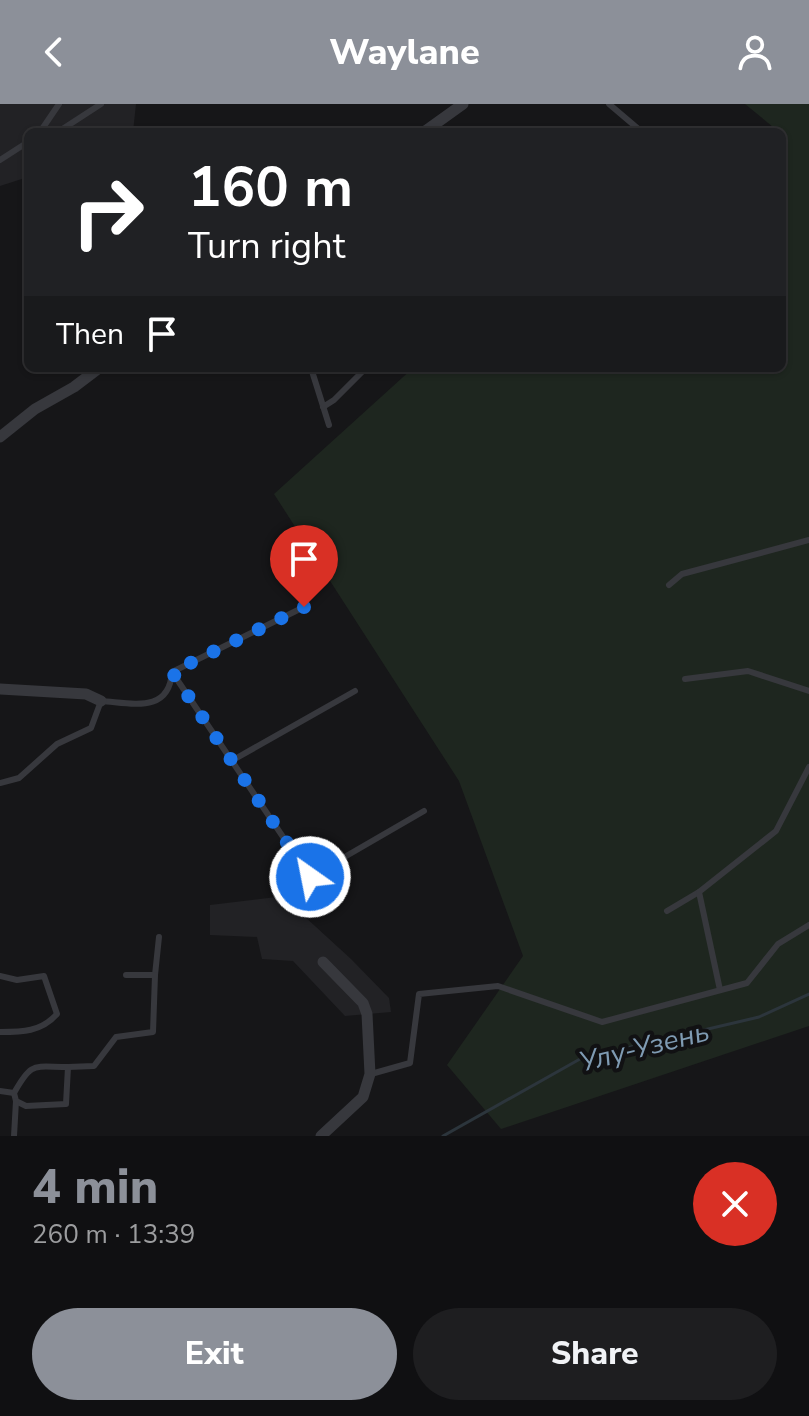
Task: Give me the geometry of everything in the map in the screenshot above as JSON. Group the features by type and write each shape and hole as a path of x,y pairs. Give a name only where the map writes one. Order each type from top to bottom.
{"street":[{"path":"430,128 463,104"},
{"path":"0,437 35,409 94,372"},
{"path":"0,689 86,694 101,701"},
{"path":"321,1136 363,1097 370,1074 367,1014 363,1003 323,962"}],"lane":[{"path":"44,128 59,104"},
{"path":"64,128 101,104"},
{"path":"609,104 637,128"},
{"path":"0,160 24,145"},
{"path":"312,372 329,425"},
{"path":"323,407 362,372"},
{"path":"669,585 682,574 809,540"},
{"path":"172,672 304,607"},
{"path":"685,679 748,671 809,691"},
{"path":"0,783 19,778 57,744 91,728 101,701 145,704 162,698 171,688 172,672"},
{"path":"172,672 310,877 424,811"},
{"path":"233,760 355,691"},
{"path":"667,911 699,892 776,831 809,767"},
{"path":"699,892 720,990"},
{"path":"370,1074 410,1063 419,994 498,986 602,1022 747,983 778,944 809,925"},
{"path":"14,1136 15,1097 26,1071 33,1067 94,1066 116,1037 153,1032 159,937"},
{"path":"126,975 155,975"},
{"path":"0,976 17,980 44,976 57,1014 51,1021 31,1031 0,1032"},
{"path":"0,1091 26,1106 66,1104 68,1067"}],"shaded area":[{"path":"0,104 136,104 133,128 24,128 24,178 0,186"},
{"path":"745,104 809,104 809,1026 501,1129 447,1065 523,956 459,781 274,494 409,372 786,372 786,128 773,127"},
{"path":"276,897 292,905 351,959 389,998 391,1012 345,1016 293,961 262,959 257,937 210,935 210,905"}],"waterway":[{"name":"Улу-Узень","path":"443,1136 580,1059 759,1017 809,994"}],"route":[{"path":"304,607 172,672 310,877"}]}
